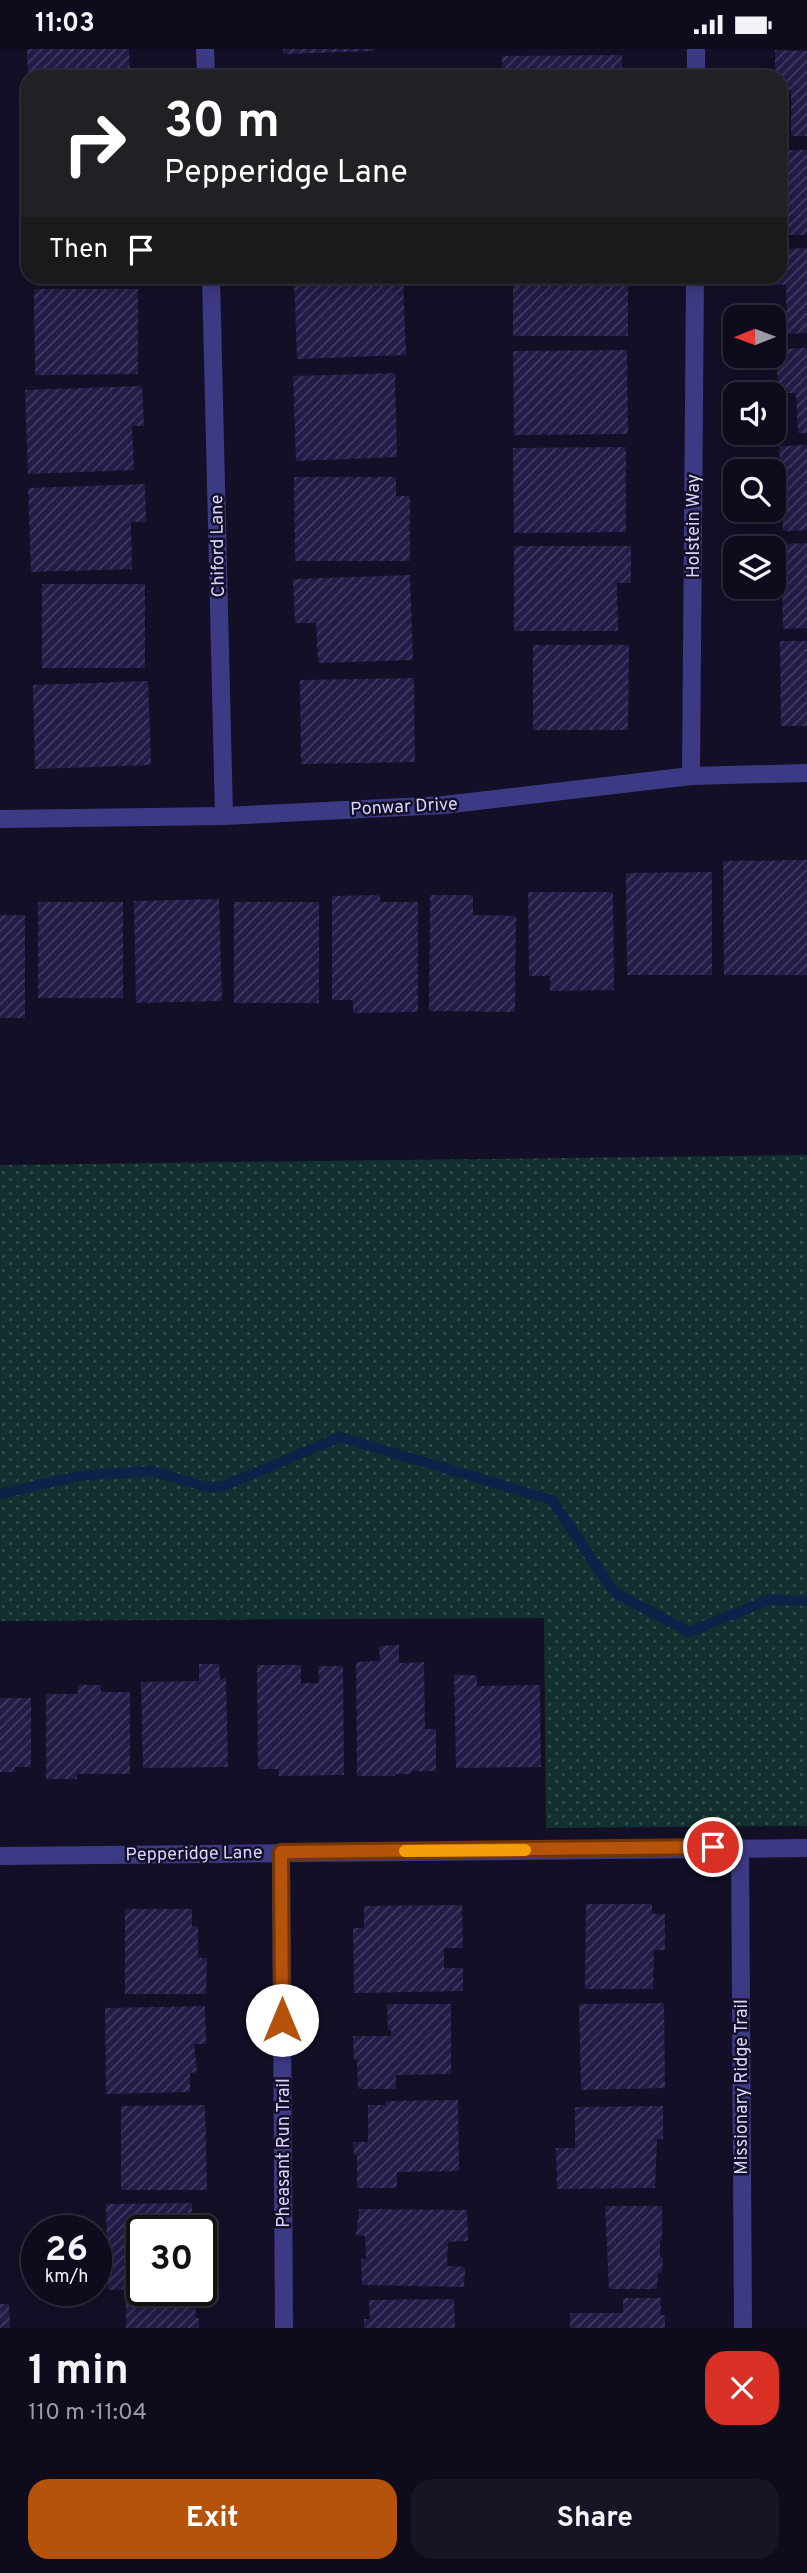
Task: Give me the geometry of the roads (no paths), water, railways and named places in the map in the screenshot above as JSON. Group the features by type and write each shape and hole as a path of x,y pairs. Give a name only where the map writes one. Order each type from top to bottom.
{"street":[{"path":"205,49 206,70"},
{"path":"696,49 696,70"},
{"name":"Chiford Lane","path":"211,284 224,816"},
{"name":"Holstein Way","path":"691,776 695,284"},
{"name":"Ponwar Drive","path":"0,819 224,816 444,805 691,776 807,773"},
{"name":"Missionary Ridge Trail","path":"740,1847 743,2328"},
{"name":"Pepperidge Lane","path":"0,1856 807,1848"},
{"name":"Pheasant Run Trail","path":"281,1852 284,2328"}],"waterway":[{"path":"0,1494 78,1476 152,1471 207,1487 224,1486 340,1437 552,1500 614,1592 689,1632 768,1600 807,1601"}]}
